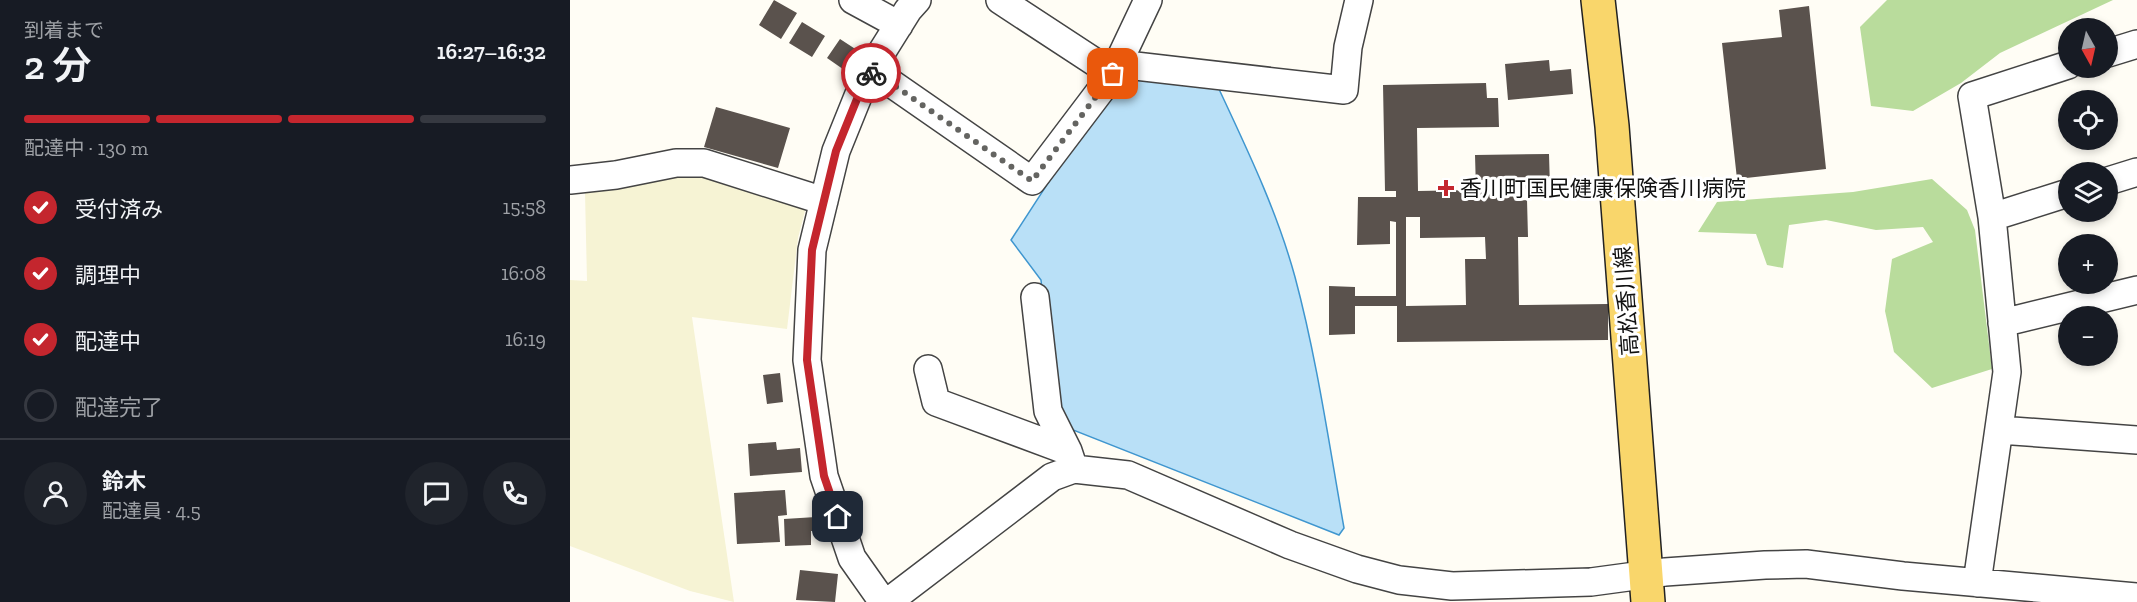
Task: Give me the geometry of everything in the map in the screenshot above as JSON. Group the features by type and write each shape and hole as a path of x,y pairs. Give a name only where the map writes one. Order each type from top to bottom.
{"main road":[{"name":"高松香川線","path":"1598,0 1612,126 1647,588"}],"street":[{"path":"853,0 898,25"},
{"path":"882,602 852,558 824,476 807,360 812,250 836,151 859,94 898,25 917,0"},
{"path":"1000,0 1115,69 1344,90 1348,47 1359,0"},
{"path":"872,70 1032,181 1115,69 1149,0"},
{"path":"2118,50 2137,44"},
{"path":"1977,583 2007,372 1992,217 1972,96 2058,68"},
{"path":"570,180 616,175 676,163 704,163 824,201"},
{"path":"2118,178 2137,172"},
{"path":"1992,217 2058,196"},
{"path":"2002,323 2137,290"},
{"path":"1035,297 1048,411 1071,460"},
{"path":"928,369 936,402 1071,460 1128,475 1290,545 1357,569 1399,580 1452,586 1591,582 1647,588 1765,565 1806,564 1977,583 2137,597"},
{"path":"1999,430 2137,440"},
{"path":"888,602 1071,460"}],"shaded area":[{"path":"681,176 708,176 806,207 798,238 787,329 692,317 734,602 690,591 570,546 570,280 587,281 585,193"}],"green space":[{"path":"1887,0 2113,0 2075,18 2058,18 2058,26 2000,53 1961,83 1913,111 1871,106 1860,27"},
{"path":"1932,179 1967,210 1975,230 1992,369 1932,388 1894,352 1885,311 1892,259 1933,242 1923,227 1876,230 1826,220 1789,225 1783,268 1767,265 1756,234 1698,232 1717,202 1853,192"}],"water":[{"path":"1141,76 1218,87 1261,180 1288,252 1310,339 1344,528 1339,535 1073,430 1054,400 1041,280 1011,240 1107,92"}],"building":[{"path":"774,0 797,13 781,39 759,25"},
{"path":"1809,6 1826,169 1737,179 1722,43 1782,37 1779,10"},
{"path":"802,22 825,36 812,57 789,43"},
{"path":"840,39 863,54 850,74 827,58"},
{"path":"1549,60 1550,71 1571,69 1573,94 1508,100 1505,64"},
{"path":"1486,83 1487,98 1498,98 1499,127 1417,128 1418,191 1476,190 1475,155 1549,154 1550,188 1517,189 1518,201 1527,200 1528,237 1518,237 1519,305 1608,304 1608,340 1397,342 1397,306 1355,306 1355,334 1329,335 1329,286 1355,287 1355,296 1396,296 1396,222 1390,221 1390,244 1357,245 1358,197 1396,197 1396,191 1385,191 1383,85","holes":["1406,217 1420,217 1420,238 1485,237 1486,259 1465,259 1466,305 1406,306"]},
{"path":"716,107 790,128 778,168 704,147"},
{"path":"780,373 783,402 767,404 763,375"},
{"path":"776,442 777,450 800,448 802,472 750,476 748,444"},
{"path":"785,490 787,515 778,516 780,542 737,544 734,493"},
{"path":"816,517 816,531 811,531 811,545 785,546 784,519"},
{"path":"800,570 838,574 835,602 796,600"}],"way so far":[{"path":"871,73 872,70 1032,181 1113,74"}],"place":[{"name":"香川町国民健康保険香川病院","path":"1446,188"}],"route":[{"path":"838,517 824,476 807,360 812,250 836,151 859,94 871,73"}]}
